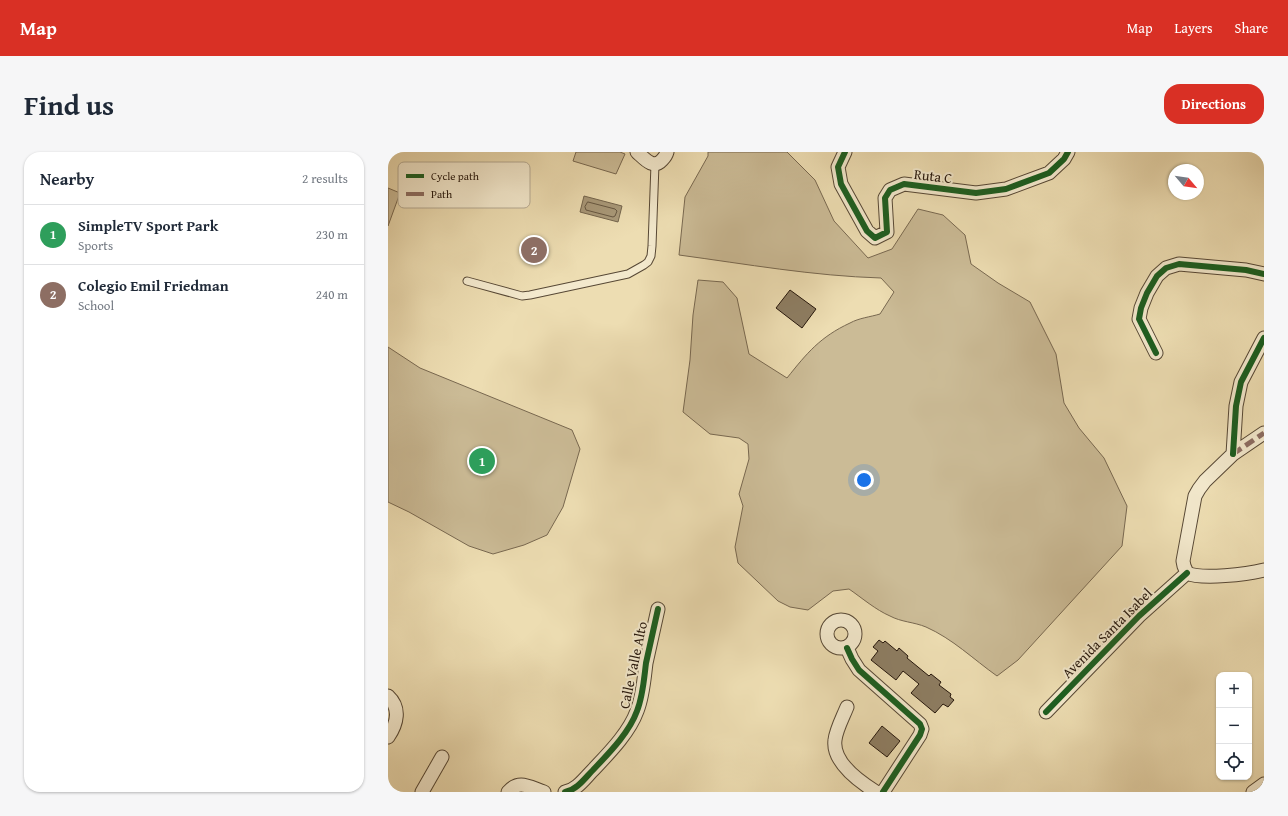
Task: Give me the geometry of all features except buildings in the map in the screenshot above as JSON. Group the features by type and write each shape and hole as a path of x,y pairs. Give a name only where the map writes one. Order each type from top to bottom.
{"street":[{"path":"637,152 651,164 660,163 667,152"},
{"name":"Ruta C","path":"845,152 838,167 841,184 867,231 875,238 887,232 885,198 890,190 904,184 976,193 1006,189 1049,173 1064,159 1068,152"},
{"path":"1156,353 1139,319 1141,308 1147,293 1157,276 1166,268 1179,264 1246,270 1264,274"},
{"path":"1233,454 1236,406 1241,382 1264,338"},
{"path":"1264,433 1233,454 1205,481 1195,496 1183,561 1187,573 1198,577 1252,573 1264,570"},
{"name":"Avenida Santa Isabel","path":"1046,712 1139,616 1187,573"},
{"name":"Calle Valle Alto","path":"564,792 580,784 606,757 618,743 637,713 658,609"},
{"path":"847,648 855,665 920,724 922,729 920,735 883,792"},
{"path":"388,696 394,702 397,713 393,730 388,737"},
{"path":"847,707 835,740 836,753 858,787 876,792"},
{"path":"422,792 442,757"},
{"path":"508,792 513,786 520,784 544,792"},
{"path":"1253,792 1264,784"}],"lane":[{"path":"467,281 522,296 628,274 644,265 651,256 652,251 655,164"}],"shaded area":[{"path":"576,152 620,152 625,154 616,174 573,161"},
{"path":"708,152 787,152 815,180 834,221 868,258 892,249 918,209 943,215 965,235 971,264 998,283 1030,302 1056,354 1064,403 1079,428 1104,458 1127,506 1122,546 1018,660 997,676 945,637 921,625 894,618 874,607 849,589 833,591 808,610 790,607 778,601 738,563 735,547 743,506 739,494 749,459 748,444 739,438 710,434 683,412 698,280 723,282 737,298 749,354 787,378 808,353 830,334 853,321 880,314 894,292 881,278 830,275 679,255 685,197 708,156"},
{"path":"388,188 398,192 398,198 388,226"},
{"path":"388,347 420,368 572,430 580,449 563,507 547,535 524,545 493,554 469,546 409,512 388,502"}],"water":[{"path":"584,196 622,206 618,222 580,212"}],"marked path":[{"path":"1233,454 1264,433"}],"cycle path":[{"path":"845,152 838,167 841,184 867,231 875,238 887,232 885,198 890,190 904,184 976,193 1006,189 1049,173 1064,159 1068,152"},
{"path":"1156,353 1139,319 1141,308 1147,293 1157,276 1166,268 1179,264 1246,270 1264,274"},
{"path":"1233,454 1236,406 1241,382 1264,338"},
{"path":"1046,712 1139,616 1187,573"},
{"path":"565,792 573,789 584,780 606,757 629,727 641,699 646,663 658,609"},
{"path":"847,648 859,670 920,724 922,729 920,735 883,792"}],"place":[{"name":"Colegio Emil Friedman","path":"534,250"},
{"name":"SimpleTV Sport Park","path":"482,461"}]}
